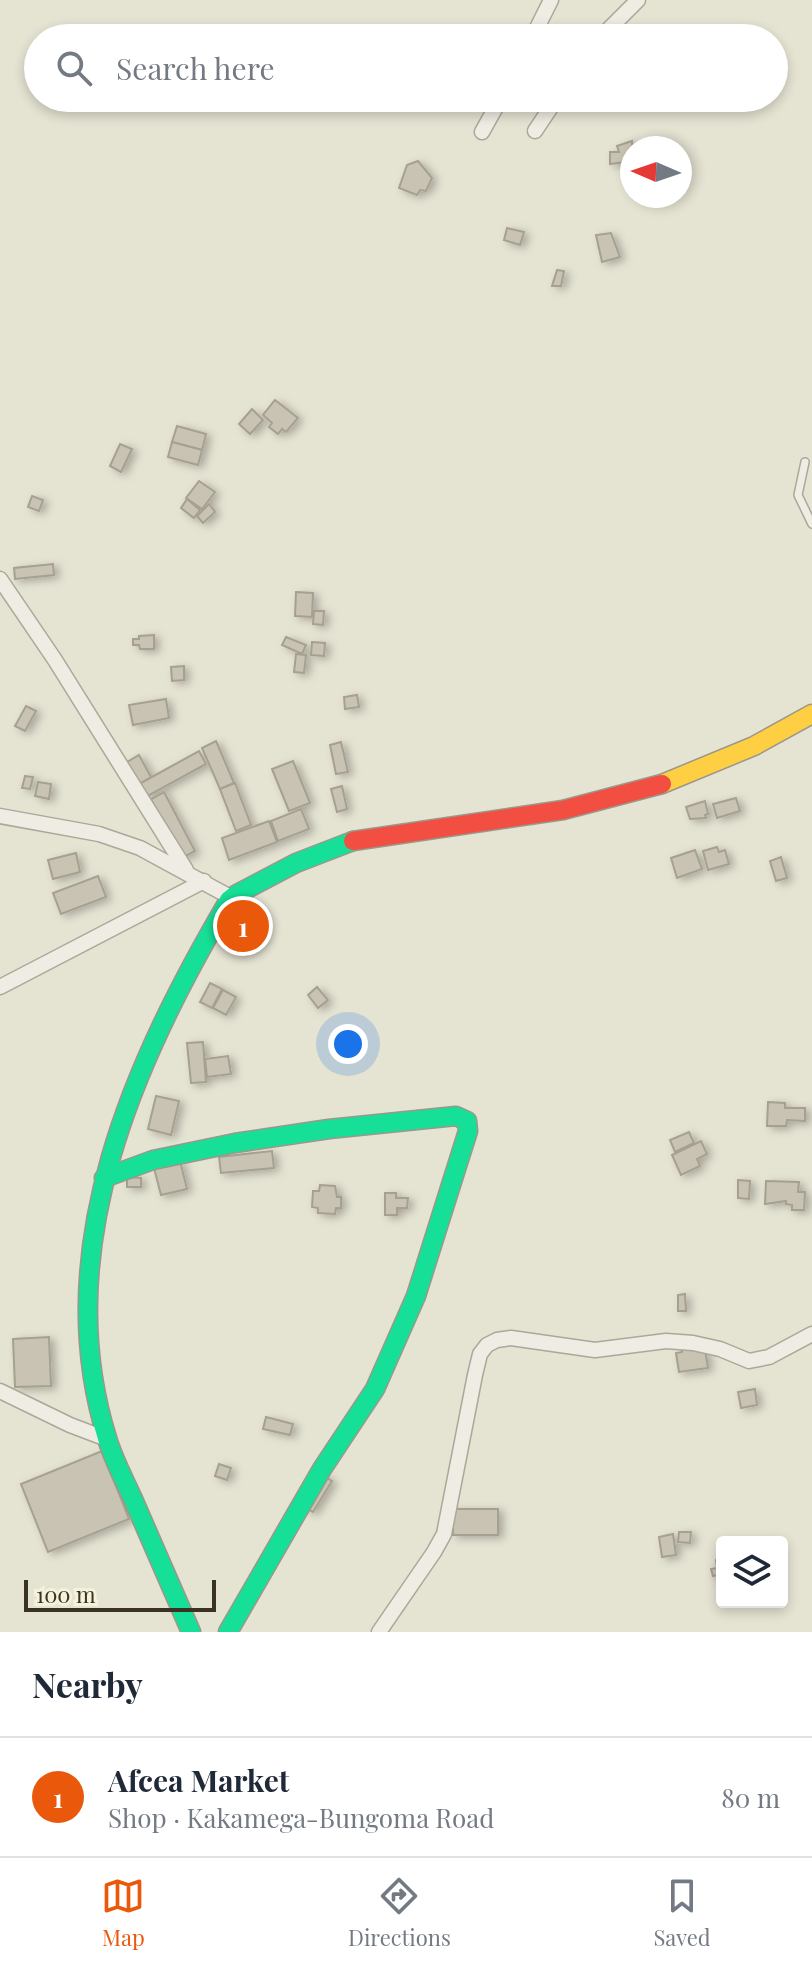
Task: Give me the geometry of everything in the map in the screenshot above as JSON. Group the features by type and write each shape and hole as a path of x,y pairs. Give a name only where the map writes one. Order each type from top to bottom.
{"main road":[{"path":"191,1632 107,1439 91,1377 86,1309 88,1272 104,1178 121,1114 173,1001 232,898 288,866 335,846 364,838 594,803 736,757 803,729 812,714"},
{"path":"104,1178 125,1166 162,1157 305,1131 456,1116 467,1121 468,1131 416,1296 375,1389 322,1469 228,1632"}],"street":[{"path":"539,24 551,0"},
{"path":"614,24 638,0"},
{"path":"482,132 493,112"},
{"path":"535,131 548,112"},
{"path":"0,579 55,660 186,870"},
{"path":"0,816 99,834 140,848 186,870 232,898"},
{"path":"0,987 204,881"},
{"path":"379,1632 444,1534 475,1375 480,1354 487,1345 511,1338 595,1350 666,1341 708,1346 749,1361 769,1357 812,1334"},
{"path":"0,1391 107,1439"}],"lane":[{"path":"805,462 798,495 812,524"}],"building":[{"path":"620,145 620,163 610,164 610,152 619,152 617,146"},
{"path":"418,161 432,178 426,191 420,190 417,195 399,188 407,165"},
{"path":"507,228 524,232 520,245 504,240"},
{"path":"611,233 620,257 602,262 596,235"},
{"path":"557,270 564,271 561,286 552,286"},
{"path":"275,400 298,418 286,432 282,429 278,434 269,427 272,423 263,415"},
{"path":"252,409 263,420 250,434 239,424"},
{"path":"177,426 206,434 202,450 172,442"},
{"path":"172,442 202,450 198,465 168,457"},
{"path":"120,444 132,449 121,472 110,466"},
{"path":"199,481 215,492 202,509 186,498"},
{"path":"32,496 43,500 39,511 28,507"},
{"path":"187,499 200,510 194,518 181,508"},
{"path":"209,504 215,512 203,523 197,516"},
{"path":"53,564 54,575 15,579 14,568"},
{"path":"296,592 313,593 312,617 295,616"},
{"path":"314,611 324,611 323,625 313,624"},
{"path":"154,635 154,649 140,649 139,645 133,645 133,639 139,639 139,636"},
{"path":"286,637 306,645 302,654 282,645"},
{"path":"312,642 325,643 324,656 311,655"},
{"path":"296,654 306,655 304,673 294,672"},
{"path":"184,666 184,680 172,681 171,667"},
{"path":"357,695 359,707 345,709 344,697"},
{"path":"166,699 169,718 133,725 129,705"},
{"path":"26,706 36,711 25,731 15,726"},
{"path":"216,741 234,783 220,789 202,748"},
{"path":"341,742 348,772 336,774 330,745"},
{"path":"199,751 206,764 146,797 139,784"},
{"path":"139,755 151,777 139,784 127,762"},
{"path":"293,761 310,803 289,811 272,769"},
{"path":"25,776 33,777 30,789 22,788"},
{"path":"38,782 51,784 49,799 35,796"},
{"path":"235,783 251,825 236,831 220,789"},
{"path":"342,786 347,809 337,812 331,789"},
{"path":"164,792 195,851 182,858 151,799"},
{"path":"736,798 740,811 717,818 713,804"},
{"path":"705,801 706,818 690,819 686,807"},
{"path":"301,809 309,829 278,841 271,821"},
{"path":"269,821 277,842 229,860 222,838"},
{"path":"717,847 719,852 725,850 729,864 708,870 703,851"},
{"path":"695,850 702,869 677,878 671,858"},
{"path":"76,853 80,872 53,879 48,860"},
{"path":"781,857 787,878 776,881 770,861"},
{"path":"98,876 106,897 61,914 53,893"},
{"path":"210,983 222,989 212,1008 200,1002"},
{"path":"317,987 328,1000 318,1008 308,995"},
{"path":"223,990 236,997 226,1015 213,1008"},
{"path":"203,1042 206,1082 191,1083 187,1043"},
{"path":"228,1056 231,1074 207,1077 205,1059"},
{"path":"156,1096 179,1101 171,1135 148,1129"},
{"path":"768,1102 785,1103 785,1108 805,1108 805,1121 787,1120 786,1126 767,1126"},
{"path":"689,1132 694,1143 675,1152 670,1140"},
{"path":"701,1141 707,1154 697,1159 700,1166 681,1175 672,1155"},
{"path":"272,1151 274,1168 221,1173 219,1157"},
{"path":"180,1161 187,1189 161,1195 154,1168"},
{"path":"127,1177 141,1178 141,1187 127,1187"},
{"path":"738,1180 750,1181 749,1199 738,1198"},
{"path":"766,1181 799,1182 798,1192 805,1192 804,1210 792,1210 792,1205 786,1204 786,1201 765,1204"},
{"path":"320,1185 335,1186 337,1197 341,1197 341,1208 336,1208 335,1214 318,1213 318,1208 312,1207 313,1191 319,1191"},
{"path":"385,1193 396,1193 396,1198 408,1198 407,1208 397,1208 397,1215 385,1215"},
{"path":"685,1294 686,1311 678,1311 678,1295"},
{"path":"49,1337 51,1386 15,1387 13,1339"},
{"path":"695,1347 695,1351 705,1350 708,1368 679,1372 676,1353"},
{"path":"755,1389 757,1405 741,1408 738,1392"},
{"path":"266,1417 293,1424 290,1435 263,1429"},
{"path":"102,1451 129,1519 48,1552 21,1484"},
{"path":"219,1464 231,1468 227,1480 215,1476"},
{"path":"323,1475 332,1481 313,1512 304,1507"},
{"path":"453,1509 498,1509 498,1535 453,1535"},
{"path":"679,1532 691,1532 690,1543 678,1542"},
{"path":"673,1534 676,1555 662,1557 659,1537"}],"traffic: fast":[{"path":"191,1632 107,1438 91,1367 88,1297 95,1227 111,1158 134,1091 162,1025 229,900 296,863 353,841"},
{"path":"104,1178 153,1160 235,1143 329,1129 456,1116 467,1121 468,1131 416,1296 375,1389 322,1469 228,1632"}],"traffic: slow":[{"path":"662,784 754,746 812,714"}],"traffic: jam":[{"path":"353,841 563,810 662,784"}],"place":[{"name":"Afcea Market","path":"243,926"}]}
